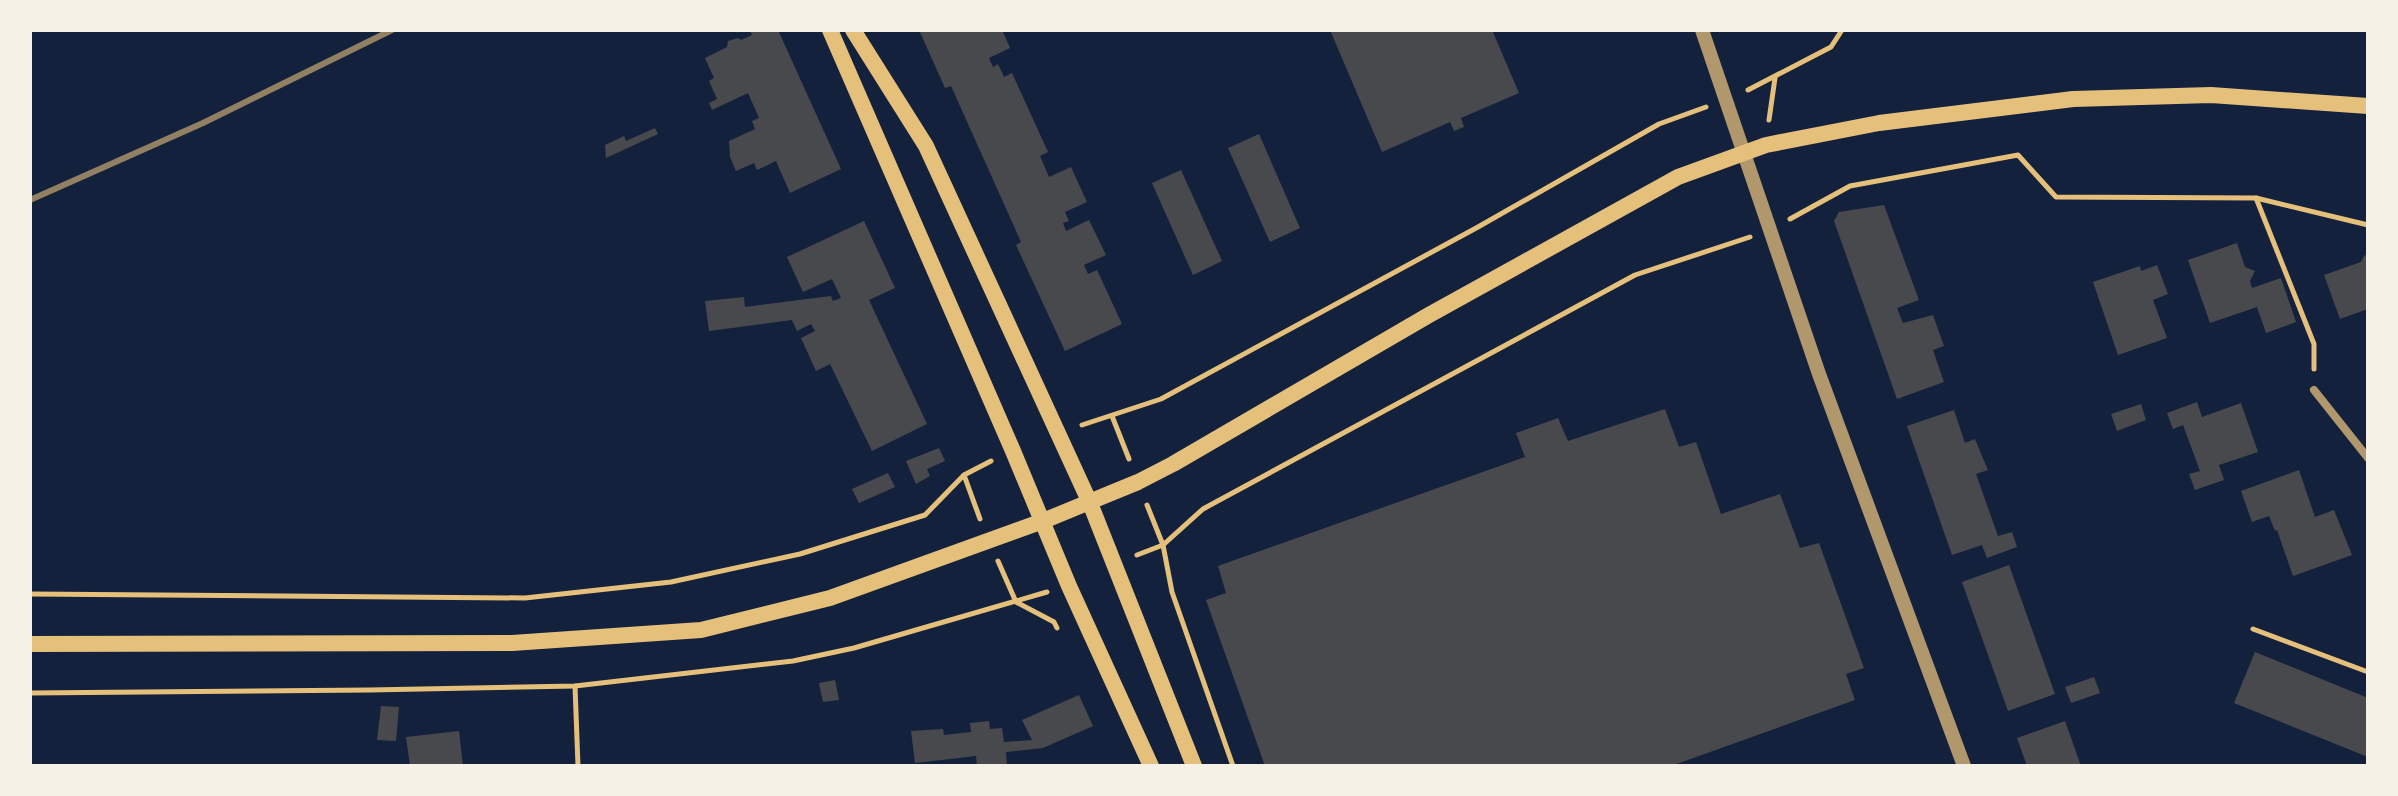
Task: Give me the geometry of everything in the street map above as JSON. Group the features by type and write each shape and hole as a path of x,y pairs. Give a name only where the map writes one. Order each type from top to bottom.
{"main road":[{"path":"830,30 1069,586 1151,766"},
{"path":"853,30 926,146 1090,503 1194,766"},
{"path":"30,644 512,643 701,630 830,598 1043,521 1138,482 1678,177 1743,152 1879,123 2073,99 2211,95 2368,106"}],"street":[{"path":"1702,30 1851,461 1964,766"},
{"path":"2314,390 2368,458"}],"path":[{"path":"1233,766 1172,592 1163,545 1112,416 1161,399 1478,227 1659,124 1727,100 1775,78 1831,47 1842,30"},
{"path":"1115,564 1163,545 1203,509 1635,275 1771,230 1850,186 2018,155 2056,197 2256,198 2368,225"},
{"path":"2256,198 2314,344 2314,390"},
{"path":"30,594 525,598 671,582 800,554 925,515 964,475 1016,602"},
{"path":"2253,629 2368,672"},
{"path":"575,686 578,766"}],"building":[{"path":"750,30 778,30 841,169 790,193 776,161 757,170 754,163 736,171 730,157 729,141 755,129 752,121 759,118 748,93 712,110 709,103 717,99 709,81 714,78 705,58 727,47 728,41 752,35"},
{"path":"919,30 1002,30 1010,48 989,58 993,67 998,64 1004,77 1012,73 1048,152 1040,156 1049,177 1071,167 1087,202 1065,212 1069,221 1063,223 1066,231 1089,220 1106,255 1084,265 1088,274 1097,270 1122,324 1065,351 1016,245 1021,242 951,86 945,88"},
{"path":"1330,30 1492,30 1519,93 1461,118 1464,127 1454,131 1450,122 1382,152"},
{"path":"655,128 658,134 606,158 605,145 624,136 626,141"},
{"path":"1259,134 1300,228 1270,242 1228,148"},
{"path":"1181,170 1222,261 1193,275 1152,183"},
{"path":"1884,205 1919,300 1897,308 1903,323 1933,315 1944,346 1933,350 1944,382 1897,399 1834,221 1839,212"},
{"path":"864,221 895,288 869,300 927,424 872,451 830,364 816,371 801,338 815,331 811,324 797,331 792,320 709,331 705,301 744,297 745,307 831,296 833,301 841,298 832,279 803,292 787,257"},
{"path":"2237,243 2245,267 2255,271 2250,281 2252,288 2281,278 2296,322 2266,333 2257,307 2210,323 2188,260"},
{"path":"2368,254 2368,309 2340,319 2324,275 2361,262"},
{"path":"2157,265 2168,294 2153,300 2167,338 2118,355 2093,282 2140,266 2141,271"},
{"path":"2197,402 2202,417 2241,403 2258,452 2219,465 2224,480 2195,490 2189,474 2200,471 2183,425 2173,429 2167,413"},
{"path":"2141,404 2146,420 2117,431 2111,414"},
{"path":"1665,409 1679,447 1696,442 1721,514 1780,494 1800,548 1819,543 1864,668 1846,674 1855,700 1671,766 1265,766 1206,600 1226,593 1218,566 1525,457 1516,433 1558,418 1568,441"},
{"path":"1954,410 1965,443 1975,439 1988,470 1976,474 1998,536 2012,532 2017,547 1987,558 1982,545 1952,555 1907,426"},
{"path":"939,448 945,461 927,469 930,476 916,484 906,461"},
{"path":"2299,470 2315,517 2334,510 2352,555 2293,576 2269,516 2252,522 2241,491"},
{"path":"888,473 895,487 859,503 852,489"},
{"path":"2009,565 2055,694 2008,711 1962,582"},
{"path":"2255,652 2368,698 2368,757 2234,703"},
{"path":"2094,677 2100,693 2071,703 2065,687"},
{"path":"835,680 839,700 823,702 819,683"},
{"path":"1079,695 1093,726 1043,748 1006,752 1007,766 977,766 976,756 915,763 911,731 943,729 944,735 971,732 970,723 989,721 990,729 1002,728 1004,742 1032,740 1022,720"},
{"path":"381,706 399,707 396,741 377,740"},
{"path":"2065,721 2081,766 2027,766 2017,738"},
{"path":"459,731 463,766 410,766 406,737"}],"railway":[{"path":"30,200 203,123 392,30"}]}
